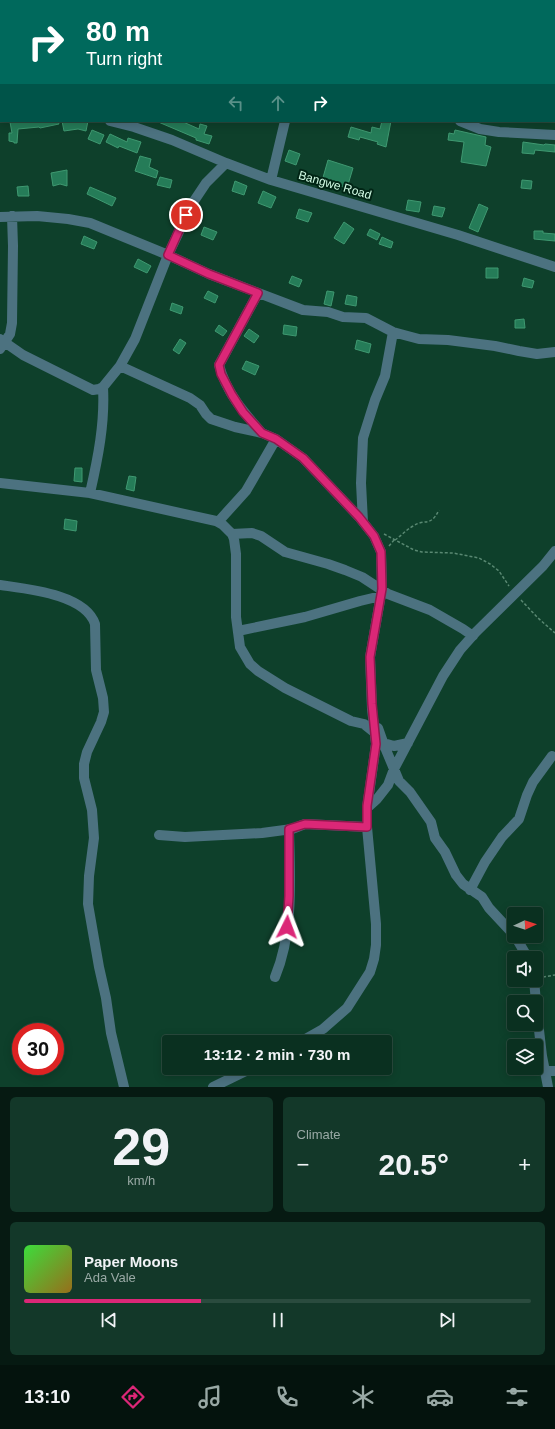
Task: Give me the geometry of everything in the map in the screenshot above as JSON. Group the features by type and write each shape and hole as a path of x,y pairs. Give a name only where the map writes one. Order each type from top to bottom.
{"street":[{"name":"Bangwe Road","path":"114,122 172,140 270,180 458,234 555,267"},
{"path":"270,180 285,122"},
{"path":"462,122 480,129 499,132 555,134"},
{"path":"12,216 12,323 10,334 2,343 93,390 99,389 103,387 120,366 136,339 168,255 192,204 199,192 214,173 226,163"},
{"path":"0,217 60,218 90,223 168,255 209,274 304,310 328,312 343,317 366,318 393,332 419,339 471,343 537,354 555,352"},
{"path":"258,293 219,365 221,374 232,395 243,412 262,433"},
{"path":"363,522 361,483 363,438 375,400 385,376 393,332"},
{"path":"120,366 190,398 200,405 211,419 235,427 262,433 276,439 303,458 333,488 363,522 372,533 381,552 382,592 370,657 372,708 376,744 367,808 367,827 376,924 376,945 370,972 347,1008 323,1029 312,1035"},
{"path":"90,493 102,432 104,407 103,387"},
{"path":"218,522 246,491 276,439"},
{"path":"0,483 90,493 218,522 223,525 232,534 236,548 236,617 240,647 250,664 258,671 285,688 351,721 364,724 374,732"},
{"path":"232,534 252,533 261,536 285,552 328,564 362,577 382,592 430,610 463,628 473,636"},
{"path":"367,808 377,799 388,785 394,769 443,676 460,650 543,566 555,551"},
{"path":"0,585 34,590 57,596 86,610 92,617 95,624 96,670 103,698 104,712 102,722 87,752 84,764 84,778 92,810 94,838 88,898 111,1033 124,1087"},
{"path":"238,631 305,617 382,592"},
{"path":"351,721 359,719 372,708"},
{"path":"372,708 384,745 399,781 410,792 431,822 436,838 445,852 456,875 462,884 482,897 489,908 507,928"},
{"path":"384,745 387,744 394,746 408,743"},
{"path":"470,890 484,862 502,837 519,819 533,782 552,756"},
{"path":"159,835 185,837 262,833 289,829 305,824 367,827"},
{"path":"275,977 281,962 286,938 289,896 289,829"},
{"path":"542,1031 550,1071 548,1087"},
{"path":"213,1087 238,1075"}],"path":[{"path":"395,540 414,525 431,521 435,518 439,510"},
{"path":"372,533 383,534 414,550 422,552 453,553 480,558 499,571 515,595 555,633"},
{"path":"543,978 555,975"}],"building":[{"path":"10,122 58,122 59,124 40,128 18,129 17,143 9,141 9,133 12,133"},
{"path":"62,122 88,122 86,131 78,129 64,131"},
{"path":"158,122 183,122 199,129 200,124 207,126 204,134 212,136 209,144 196,140 196,138"},
{"path":"382,122 391,122 386,147 377,144 378,142 360,137 359,140 348,137 351,127 371,133 372,127 380,129"},
{"path":"92,130 104,135 100,144 88,139"},
{"path":"455,130 486,137 485,145 491,147 486,166 461,162 464,142 448,140 449,133 454,134"},
{"path":"110,134 127,142 128,138 141,142 137,153 119,146 118,148 106,142"},
{"path":"523,142 555,145 555,152 535,150 534,154 522,153"},
{"path":"289,150 300,154 296,165 285,161"},
{"path":"140,156 151,159 149,167 158,171 156,178 135,171"},
{"path":"328,160 353,168 347,188 322,181"},
{"path":"67,170 67,186 60,184 53,186 51,173"},
{"path":"160,177 172,180 170,188 157,185"},
{"path":"522,180 532,181 531,189 521,188"},
{"path":"235,181 247,186 244,195 232,191"},
{"path":"28,186 29,196 18,196 17,187"},
{"path":"90,187 116,198 112,206 87,194"},
{"path":"263,191 276,197 271,208 258,203"},
{"path":"408,200 421,202 419,212 406,210"},
{"path":"479,204 488,208 478,232 469,228"},
{"path":"434,206 445,208 442,217 432,215"},
{"path":"299,209 312,213 308,222 296,218"},
{"path":"344,222 354,229 344,244 334,238"},
{"path":"204,227 217,232 213,240 201,235"},
{"path":"370,229 380,234 377,240 367,235"},
{"path":"534,231 543,231 543,233 555,234 555,241 534,239"},
{"path":"84,236 97,242 94,249 81,244"},
{"path":"382,237 393,242 391,248 379,244"},
{"path":"138,259 151,266 147,273 134,267"},
{"path":"486,268 498,268 498,278 486,278"},
{"path":"292,276 302,280 299,287 289,283"},
{"path":"524,278 534,281 532,288 522,286"},
{"path":"208,291 218,296 215,303 204,298"},
{"path":"327,291 334,292 331,306 324,304"},
{"path":"347,295 357,297 356,306 345,304"},
{"path":"172,303 183,307 181,314 170,310"},
{"path":"524,319 525,328 515,328 515,320"},
{"path":"219,325 227,331 223,336 215,331"},
{"path":"284,325 297,327 296,336 283,334"},
{"path":"249,329 259,336 254,343 244,336"},
{"path":"180,339 186,343 179,354 173,350"},
{"path":"357,340 371,344 369,353 355,349"},
{"path":"246,361 259,366 255,375 242,369"},
{"path":"75,468 82,468 82,482 74,481"},
{"path":"129,476 136,477 134,491 126,489"},
{"path":"65,519 77,521 76,531 64,529"}],"route":[{"path":"186,215 168,255 209,274 258,293 219,365 221,374 232,395 243,412 262,433 276,439 303,458 333,488 374,536 381,552 383,583 370,657 372,704 376,744 367,806 367,827 305,824 289,829 289,896 287,927"}]}
